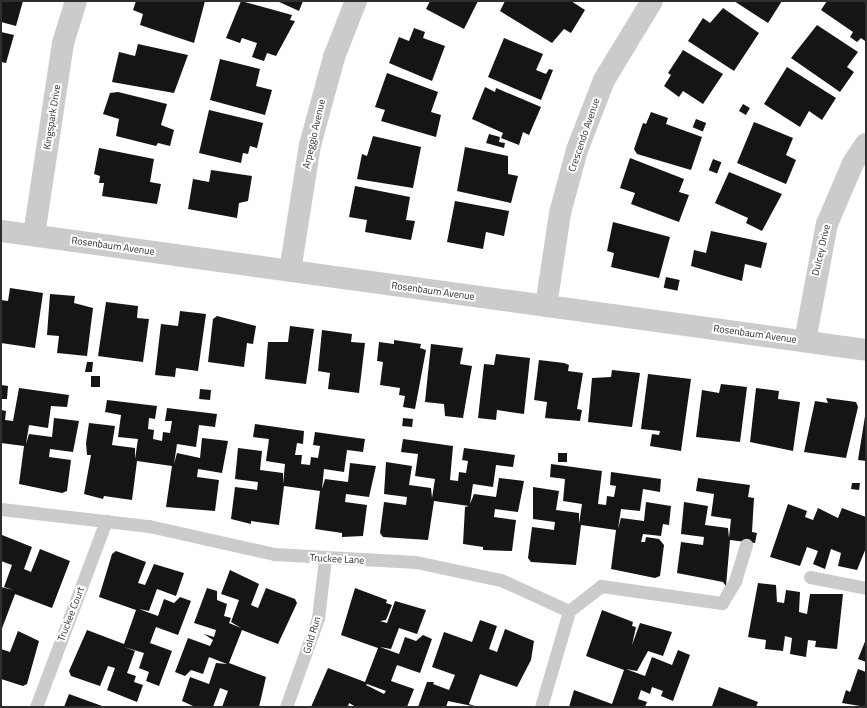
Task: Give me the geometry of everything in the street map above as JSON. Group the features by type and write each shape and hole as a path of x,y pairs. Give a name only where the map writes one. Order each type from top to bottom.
{"street":[{"name":"Kingspark Drive","path":"34,235 63,43 76,1"},
{"name":"Arpeggio Avenue","path":"290,271 310,145 334,57 356,1"},
{"name":"Crescendo Avenue","path":"546,306 560,214 577,150 604,80 652,1"},
{"name":"Dulcey Drive","path":"805,341 826,224 853,163 866,144"},
{"name":"Rosenbaum Avenue","path":"1,231 866,350"}],"lane":[{"name":"Truckee Lane","path":"1,509 149,526 274,554 325,559 416,562 501,580 569,611"},
{"name":"Truckee Court","path":"36,707 106,521"},
{"path":"541,707 569,611 601,586 722,603 734,581 746,545"},
{"name":"Gold Run","path":"286,707 318,618 325,559"},
{"path":"810,577 866,588"}],"building":[{"path":"1,1 23,1 16,26 1,22"},
{"path":"136,1 205,1 194,43 140,25 143,14 133,10"},
{"path":"241,1 292,15 290,20 295,21 276,56 267,53 264,61 252,57 257,43 242,38 240,43 226,38"},
{"path":"277,1 303,1 299,11"},
{"path":"430,1 478,1 464,29 426,9"},
{"path":"505,1 571,1 585,10 571,33 564,29 552,43 500,11"},
{"path":"734,1 782,1 768,23"},
{"path":"827,1 866,1 865,41 861,38 857,42 850,37 853,32 821,10"},
{"path":"723,8 759,33 734,71 688,41 703,18 710,23"},
{"path":"817,25 858,52 847,67 854,72 840,92 791,58"},
{"path":"414,28 425,32 423,38 445,46 432,81 389,63 399,37 409,41"},
{"path":"1,32 14,35 6,63 1,62"},
{"path":"504,38 543,54 536,70 546,74 549,69 553,70 541,100 488,77"},
{"path":"138,44 188,55 174,93 112,82 119,52 135,56"},
{"path":"683,50 723,74 703,104 683,91 679,97 664,86 671,75 668,73"},
{"path":"220,59 260,69 256,86 272,90 265,115 210,100"},
{"path":"787,67 836,98 822,120 809,111 800,127 764,104"},
{"path":"387,73 438,92 431,112 441,115 436,137 381,121 385,110 375,107"},
{"path":"485,87 495,92 496,88 541,107 529,135 523,132 519,145 501,138 503,133 472,119"},
{"path":"118,92 167,104 161,125 174,130 170,146 158,143 156,146 116,136 119,119 103,114 110,93"},
{"path":"743,104 750,108 746,115 739,111"},
{"path":"209,110 263,123 257,148 250,146 248,154 243,153 241,163 199,153"},
{"path":"651,112 668,118 666,124 702,137 691,170 637,154 634,149 643,123 646,124"},
{"path":"696,119 706,123 703,131 693,127"},
{"path":"754,122 793,138 786,155 796,160 786,184 737,163"},
{"path":"489,134 500,137 499,142 505,143 504,148 486,143"},
{"path":"373,136 421,147 413,188 357,179 362,154 367,156"},
{"path":"465,147 508,156 508,174 518,176 511,203 457,191"},
{"path":"99,148 154,159 150,182 161,184 157,204 102,196 104,183 99,183 100,176 94,174"},
{"path":"630,158 684,179 679,192 689,195 679,222 631,204 635,193 620,188"},
{"path":"713,159 721,162 717,173 709,170"},
{"path":"211,170 252,176 248,201 239,203 237,218 188,209 193,179 209,182"},
{"path":"729,172 782,194 762,231 746,223 748,218 715,203"},
{"path":"355,186 410,197 406,220 415,221 411,240 365,232 367,220 349,217"},
{"path":"455,201 509,211 504,236 486,232 483,249 447,242"},
{"path":"613,222 670,237 659,278 611,267 614,253 607,251"},
{"path":"711,231 767,243 761,268 745,264 742,281 691,266 694,250 706,253"},
{"path":"666,277 680,280 677,291 664,288"},
{"path":"10,288 43,293 35,348 1,343 1,300 8,301"},
{"path":"50,294 75,296 74,303 93,308 87,356 57,353 59,336 47,335"},
{"path":"106,302 138,306 137,318 149,319 143,362 98,356"},
{"path":"180,311 206,314 198,371 176,368 175,377 155,375 161,324 178,326"},
{"path":"217,316 256,326 253,344 247,343 244,367 208,362 213,319"},
{"path":"290,326 314,329 306,384 265,379 268,342 288,342"},
{"path":"322,330 352,334 351,342 365,343 359,393 328,389 330,373 318,371"},
{"path":"394,340 421,344 420,348 426,350 415,409 403,407 405,396 399,395 400,388 380,385 383,362 377,361 379,342 394,344"},
{"path":"431,344 463,348 460,364 472,366 463,418 445,416 444,404 425,402"},
{"path":"496,354 530,358 524,414 497,410 496,420 478,418 484,364 494,365"},
{"path":"539,360 564,363 569,365 568,371 583,373 577,409 582,410 580,421 545,418 547,402 534,400"},
{"path":"87,362 93,362 92,372 85,372"},
{"path":"612,370 640,373 632,427 588,422 592,378 611,377"},
{"path":"648,374 691,379 681,451 650,446 652,434 659,435 660,431 641,429"},
{"path":"91,376 100,376 100,387 91,387"},
{"path":"721,384 747,387 740,442 696,437 702,390 719,393"},
{"path":"1,385 8,386 7,399 1,399"},
{"path":"19,388 69,395 67,407 51,406 48,428 29,425 26,444 29,434 52,437 54,418 79,421 73,452 50,449 49,457 71,460 67,491 62,493 19,484 24,446 1,443 1,410 6,411 5,420 13,421"},
{"path":"756,388 779,391 778,399 800,402 793,451 750,442"},
{"path":"200,389 211,390 210,400 199,399"},
{"path":"826,398 856,402 858,407 846,458 804,452 815,401 828,403"},
{"path":"107,400 157,406 155,419 149,418 148,429 154,430 153,439 162,441 163,432 170,433 172,421 165,421 167,408 217,414 215,427 199,425 196,447 177,444 174,464 177,453 200,458 202,438 228,441 222,473 198,469 197,477 219,480 215,511 166,507 172,466 137,461 132,500 104,496 103,499 84,494 91,455 87,455 86,443 89,423 115,426 112,445 135,448 135,459 138,439 118,437 121,415 105,412"},
{"path":"866,410 866,461 858,460"},
{"path":"403,418 413,419 412,427 402,426"},
{"path":"255,424 304,431 303,444 297,443 295,455 302,455 301,464 310,465 311,457 318,458 320,446 313,445 315,432 365,439 363,452 347,450 344,472 324,469 322,489 325,479 348,482 350,463 376,466 369,497 346,494 345,502 367,505 363,536 342,537 342,533 315,529 320,491 284,486 279,525 251,521 251,524 231,519 235,487 257,490 258,482 235,479 238,448 262,451 260,470 283,473 283,484 285,464 266,461 269,439 253,437"},
{"path":"403,439 453,446 450,480 458,481 459,472 466,473 468,461 462,460 464,448 515,455 513,467 496,465 493,487 473,484 470,504 474,494 496,497 499,478 524,481 518,512 495,509 494,517 516,520 512,551 483,550 483,547 463,544 465,507 469,506 434,501 428,540 383,537 380,533 384,502 406,505 407,497 384,494 386,462 412,466 409,485 431,488 432,498 435,479 415,476 418,454 401,452"},
{"path":"558,453 567,453 567,462 558,462"},
{"path":"551,464 602,471 598,504 606,505 607,496 614,497 616,486 610,485 611,472 661,479 660,492 643,489 640,511 621,509 618,529 621,518 644,521 646,502 671,506 669,525 663,524 661,536 643,534 641,542 645,542 646,537 659,539 664,545 660,576 655,578 611,569 616,530 581,525 576,565 531,562 528,558 532,527 554,530 555,522 533,519 533,487 559,491 556,510 579,513 579,524 582,504 563,501 565,479 550,477"},
{"path":"698,478 750,485 748,497 754,498 752,532 757,533 755,543 730,540 726,586 723,582 677,573 681,542 703,545 704,537 681,534 684,502 708,506 705,525 728,528 729,538 731,519 711,516 714,494 696,491"},
{"path":"852,483 860,483 859,490 851,489"},
{"path":"788,504 807,511 805,517 813,520 818,508 838,518 842,508 866,517 866,548 857,570 838,566 841,553 831,549 825,569 813,564 818,551 807,547 800,566 770,557"},
{"path":"2,535 32,547 24,569 31,572 40,549 70,561 52,608 15,594 1,631 1,587 14,590 4,587 12,565 1,561"},
{"path":"116,551 146,562 138,583 145,585 154,564 184,573 176,596 157,589 149,611 139,609 158,616 164,599 174,603 180,597 191,601 178,635 156,627 150,643 172,651 159,686 146,681 149,672 139,668 144,653 124,647 135,651 127,673 136,676 134,682 143,685 137,702 107,690 115,668 108,666 100,686 71,676 69,671 87,630 124,644 136,610 99,597 112,554"},
{"path":"230,570 259,584 251,605 258,608 266,588 295,599 297,603 278,644 242,630 229,663 266,677 259,707 222,707 228,691 220,688 213,707 193,706 182,701 190,677 209,684 216,663 227,664 209,657 203,674 191,670 185,676 175,672 188,638 210,646 213,640 204,634 214,637 216,630 194,623 207,588 217,591 217,600 227,604 224,616 231,618 229,623 241,628 231,622 239,600 221,594"},
{"path":"758,583 776,585 777,602 784,603 783,610 786,590 800,592 799,612 807,614 810,594 843,594 837,649 815,647 816,641 808,640 806,657 790,654 792,638 785,636 783,651 765,649 766,640 748,637"},
{"path":"355,588 387,600 386,603 392,605 386,620 380,621 387,623 395,601 426,610 417,634 399,628 391,649 380,647 399,654 405,637 416,641 423,635 432,639 420,673 397,665 391,681 414,689 407,707 356,707 349,703 348,707 311,707 328,668 365,682 378,648 341,635","holes":["367,684 386,691 384,694 366,685"]},
{"path":"602,610 633,622 632,626 636,627 632,645 640,623 672,632 663,656 648,651 637,671 626,669 645,676 652,657 672,665 678,650 690,655 673,701 661,696 663,691 652,687 650,694 641,690 638,699 647,702 645,707 569,707 574,690 612,704 624,670 586,656"},
{"path":"480,620 497,626 489,649 497,652 505,629 534,641 531,660 517,687 480,674 469,704 477,707 448,701 446,707 418,707 427,682 434,682 433,684 449,690 455,675 432,667 444,632 472,642"},
{"path":"18,631 39,641 27,684 23,686 1,679 1,649 10,652"},
{"path":"866,639 866,662 858,659"},
{"path":"858,669 866,672 866,707 842,703 846,690 850,692"},
{"path":"719,687 758,702 756,707 712,706"},
{"path":"69,694 102,706 64,707"}]}
